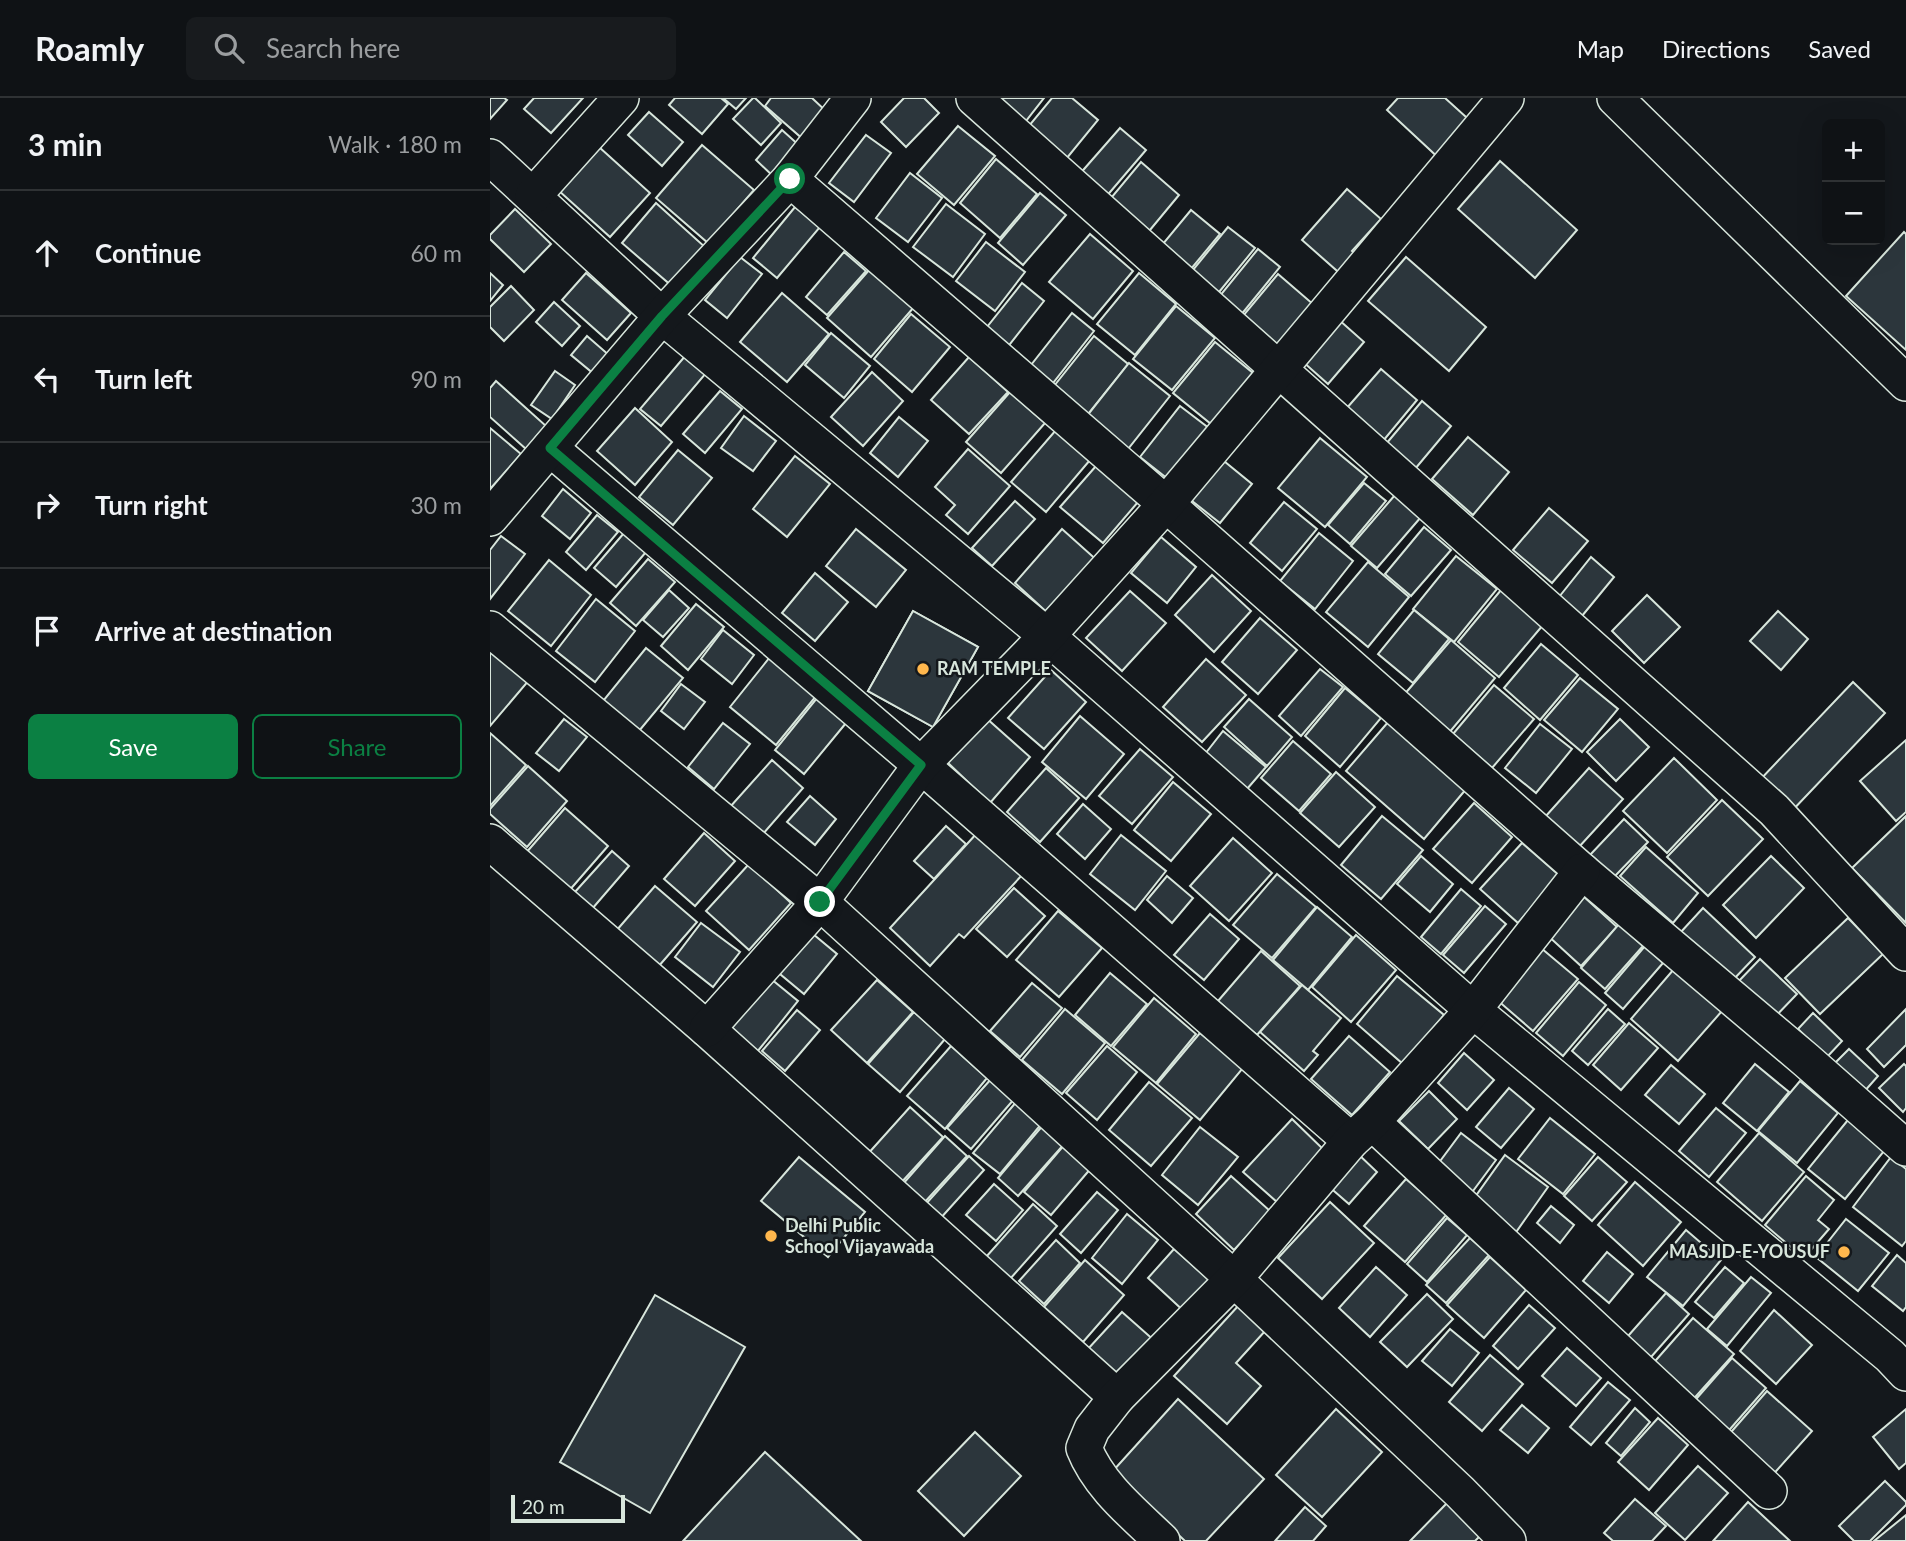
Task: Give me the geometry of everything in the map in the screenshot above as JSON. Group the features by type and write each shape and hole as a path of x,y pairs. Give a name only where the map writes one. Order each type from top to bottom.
{"street":[{"path":"533,196 621,98"},
{"path":"490,518 662,316 790,179 853,98"},
{"path":"974,98 1774,810 1906,953"},
{"path":"707,1029 820,902 921,765 1046,636 1166,504 1506,98"},
{"path":"1615,98 1906,383"},
{"path":"490,157 662,316 1046,636 1473,1010 1900,1357"},
{"path":"790,179 1166,504 1582,871 1906,1148"},
{"path":"550,448 921,765 1361,1132 1769,1491"},
{"path":"490,629 820,902 1234,1279 1460,1492 1508,1541"},
{"path":"490,842 707,1029 1117,1397"},
{"path":"1162,1541 1091,1466 1084,1448 1092,1429 1117,1397 1234,1279 1361,1132 1473,1010 1582,871"}],"building":[{"path":"490,98 507,100 490,119"},
{"path":"534,98 583,98 551,133 524,109"},
{"path":"675,98 721,98 728,104 702,134 669,105"},
{"path":"723,98 746,98 736,109"},
{"path":"753,98 781,123 761,145 733,119"},
{"path":"771,98 812,98 828,113 804,140 765,106"},
{"path":"904,98 924,98 939,113 906,147 881,122"},
{"path":"985,98 1044,98 1022,126"},
{"path":"1052,98 1072,98 1098,120 1062,164 1023,133"},
{"path":"1398,98 1445,98 1476,126 1443,162 1387,110"},
{"path":"649,112 683,142 662,166 628,135"},
{"path":"958,126 995,156 954,205 917,174"},
{"path":"1120,128 1146,150 1105,198 1078,176"},
{"path":"782,130 801,147 775,178 756,160"},
{"path":"866,135 891,153 854,202 829,183"},
{"path":"702,145 754,190 708,243 656,198"},
{"path":"599,147 650,193 610,237 558,190"},
{"path":"996,159 1037,194 1000,238 960,203"},
{"path":"1500,161 1577,230 1535,278 1458,209"},
{"path":"1141,162 1179,195 1145,236 1106,204"},
{"path":"910,173 942,198 908,242 876,218"},
{"path":"1347,189 1381,219 1352,251 1361,259 1344,277 1302,240"},
{"path":"1040,193 1066,215 1023,265 998,243"},
{"path":"656,203 706,248 673,287 622,243"},
{"path":"946,204 985,234 953,277 913,247"},
{"path":"795,207 820,227 777,278 753,258"},
{"path":"515,209 551,244 524,272 490,239 490,235"},
{"path":"1191,210 1220,234 1186,275 1157,251"},
{"path":"1228,227 1255,248 1215,297 1188,276"},
{"path":"1904,232 1906,234 1906,350 1846,296"},
{"path":"1090,234 1133,271 1093,319 1049,282"},
{"path":"986,242 1025,272 995,311 956,281"},
{"path":"1258,249 1280,267 1236,321 1214,303"},
{"path":"844,252 866,271 827,315 806,297"},
{"path":"740,257 762,274 727,318 705,300"},
{"path":"1406,257 1486,327 1449,371 1368,301"},
{"path":"870,269 914,307 871,357 827,318"},
{"path":"490,273 503,285 490,301"},
{"path":"586,273 631,313 607,340 562,300"},
{"path":"1139,273 1176,304 1135,355 1097,324"},
{"path":"1278,274 1321,311 1280,359 1237,323"},
{"path":"1022,283 1044,301 1002,354 979,337"},
{"path":"511,286 534,310 504,341 490,327 490,307"},
{"path":"782,293 829,334 787,382 740,342"},
{"path":"554,302 580,326 562,346 536,322"},
{"path":"1176,306 1215,338 1172,390 1133,359"},
{"path":"1072,313 1094,331 1053,383 1031,365"},
{"path":"911,314 950,347 912,392 874,359"},
{"path":"1338,319 1364,342 1328,384 1302,361"},
{"path":"831,333 870,366 844,398 805,365"},
{"path":"587,336 610,356 594,374 571,355"},
{"path":"1094,336 1128,364 1088,414 1054,386"},
{"path":"1215,342 1253,373 1211,424 1173,393"},
{"path":"686,355 707,372 661,426 640,409"},
{"path":"969,357 1008,392 969,434 931,400"},
{"path":"1129,363 1170,396 1128,449 1087,416"},
{"path":"1381,369 1417,400 1383,441 1346,409"},
{"path":"555,371 575,385 552,419 531,405"},
{"path":"872,372 903,401 863,446 831,417"},
{"path":"496,381 546,426 526,449 490,417 490,388"},
{"path":"720,391 742,409 705,453 683,434"},
{"path":"1010,392 1045,423 1001,473 966,442"},
{"path":"1422,401 1451,426 1415,469 1386,444"},
{"path":"1180,406 1214,432 1173,483 1140,457"},
{"path":"635,408 672,442 635,485 597,451"},
{"path":"744,416 776,441 753,471 721,448"},
{"path":"899,417 928,441 898,477 870,453"},
{"path":"490,428 521,454 490,489"},
{"path":"1056,430 1090,460 1046,512 1011,482"},
{"path":"1468,437 1509,472 1473,515 1432,479"},
{"path":"1320,438 1367,477 1325,527 1278,488"},
{"path":"968,449 1010,486 968,534 946,515 955,505 935,487"},
{"path":"678,450 712,478 673,525 639,497"},
{"path":"795,456 830,484 787,537 753,509"},
{"path":"1219,457 1252,484 1220,523 1187,497"},
{"path":"1096,466 1138,502 1103,543 1060,507"},
{"path":"1364,483 1386,501 1350,544 1328,525"},
{"path":"563,489 591,513 570,539 542,516"},
{"path":"1395,495 1421,517 1377,568 1351,546"},
{"path":"1015,501 1035,519 992,566 972,548"},
{"path":"1284,502 1317,529 1282,571 1250,543"},
{"path":"1549,508 1588,541 1552,583 1513,550"},
{"path":"597,515 618,532 586,570 566,552"},
{"path":"1424,527 1451,550 1411,596 1385,574"},
{"path":"856,529 906,570 876,607 826,566"},
{"path":"1062,529 1100,563 1052,617 1015,583"},
{"path":"624,533 646,552 616,587 594,568"},
{"path":"1319,533 1353,561 1315,609 1280,581"},
{"path":"501,536 525,554 490,599 490,550"},
{"path":"1161,537 1196,567 1167,603 1131,573"},
{"path":"1456,556 1497,589 1454,642 1413,609"},
{"path":"1591,557 1614,577 1582,616 1559,597"},
{"path":"648,559 675,582 636,626 610,603"},
{"path":"549,560 591,595 551,646 508,611"},
{"path":"1368,562 1409,597 1368,647 1326,612"},
{"path":"815,573 848,602 815,641 782,613"},
{"path":"1212,575 1251,611 1214,652 1175,615"},
{"path":"669,590 689,608 663,637 643,620"},
{"path":"1501,590 1543,625 1499,677 1458,642"},
{"path":"1130,591 1166,623 1122,671 1086,638"},
{"path":"1647,595 1680,627 1644,663 1612,631"},
{"path":"596,599 635,631 595,682 556,651"},
{"path":"696,604 724,627 688,670 661,646"},
{"path":"1414,610 1449,639 1413,683 1378,654"},
{"name":"RAM TEMPLE","path":"913,611 978,647 933,727 868,691"},
{"name":"RAM TEMPLE","path":"913,611 978,647 933,727 868,691"},
{"path":"1778,611 1808,639 1781,670 1750,641"},
{"path":"1260,618 1297,650 1258,694 1222,662"},
{"path":"723,630 754,655 732,684 701,659"},
{"path":"1451,640 1495,678 1448,734 1403,696"},
{"path":"1541,644 1578,675 1540,720 1504,688"},
{"path":"646,648 683,678 639,731 603,701"},
{"path":"490,650 530,679 490,726"},
{"path":"770,657 817,695 776,745 730,707"},
{"path":"1206,659 1246,695 1202,742 1163,707"},
{"path":"1320,669 1343,687 1301,736 1279,716"},
{"path":"1051,670 1086,702 1044,749 1008,718"},
{"path":"1580,678 1618,709 1582,752 1544,720"},
{"path":"1853,682 1885,713 1789,814 1757,783"},
{"path":"681,684 705,702 684,729 661,711"},
{"path":"1494,685 1534,719 1492,768 1453,734"},
{"path":"1345,688 1381,718 1340,767 1305,736"},
{"path":"817,698 846,723 804,774 775,750"},
{"path":"1249,699 1292,737 1267,766 1224,727"},
{"path":"1080,716 1124,754 1086,799 1042,762"},
{"path":"985,717 1030,757 990,803 945,760"},
{"path":"564,719 587,737 559,771 536,753"},
{"path":"1620,719 1649,747 1616,781 1587,752"},
{"path":"1389,721 1467,788 1424,839 1346,771"},
{"path":"723,723 750,744 714,789 688,767"},
{"path":"1540,724 1572,749 1536,793 1505,768"},
{"path":"1223,731 1266,767 1247,789 1205,754"},
{"path":"490,733 526,765 490,806"},
{"path":"1906,740 1906,812 1896,821 1860,781"},
{"path":"1293,741 1331,774 1299,811 1261,778"},
{"path":"1140,749 1173,777 1132,824 1099,796"},
{"path":"1674,758 1717,800 1667,853 1623,811"},
{"path":"772,760 803,788 762,835 730,807"},
{"path":"528,766 567,801 527,847 490,814 490,809"},
{"path":"1046,768 1079,798 1040,842 1007,812"},
{"path":"1589,768 1623,799 1578,848 1545,817"},
{"path":"1336,772 1375,807 1339,847 1300,813"},
{"path":"1173,782 1211,814 1171,861 1134,830"},
{"path":"810,796 836,819 815,845 787,822"},
{"path":"1722,800 1763,839 1708,896 1667,857"},
{"path":"1474,803 1512,837 1472,883 1433,849"},
{"path":"1083,804 1111,829 1085,859 1057,834"},
{"path":"565,808 608,846 568,892 525,854"},
{"path":"1382,816 1423,850 1381,899 1341,865"},
{"path":"1906,816 1906,923 1852,868"},
{"path":"1624,819 1648,842 1613,878 1589,856"},
{"path":"946,826 966,844 934,879 914,861"},
{"path":"978,832 1023,874 964,938 959,934 930,966 890,928"},
{"path":"704,833 735,861 695,906 664,879"},
{"path":"1121,835 1166,871 1135,910 1090,874"},
{"path":"1233,838 1272,873 1229,921 1190,886"},
{"path":"1522,843 1560,876 1518,923 1480,889"},
{"path":"1646,847 1698,893 1673,923 1620,876"},
{"path":"612,851 629,866 592,909 574,893"},
{"path":"1421,856 1453,884 1430,912 1397,884"},
{"path":"1771,856 1804,888 1756,938 1723,905"},
{"path":"749,864 791,903 749,950 706,911"},
{"path":"1277,874 1316,907 1272,958 1233,925"},
{"path":"1167,876 1193,898 1172,923 1147,900"},
{"path":"655,886 697,922 658,967 616,931"},
{"path":"1014,888 1045,916 1007,957 976,929"},
{"path":"1461,889 1481,906 1441,954 1421,937"},
{"path":"1582,895 1617,927 1581,966 1546,934"},
{"path":"1485,906 1506,924 1464,973 1443,955"},
{"path":"1317,907 1352,937 1308,990 1273,960"},
{"path":"1703,908 1755,957 1732,981 1680,933"},
{"path":"1058,911 1102,948 1059,997 1016,960"},
{"path":"1210,914 1239,939 1204,980 1174,955"},
{"path":"1848,918 1883,954 1820,1014 1785,978"},
{"path":"701,923 740,952 713,987 675,957"},
{"path":"1619,924 1643,946 1605,989 1581,968"},
{"path":"807,929 837,954 804,994 774,969"},
{"path":"1356,935 1396,970 1351,1022 1312,987"},
{"path":"1645,946 1663,963 1623,1009 1605,993"},
{"path":"1541,948 1578,979 1533,1031 1496,999"},
{"path":"1261,951 1300,986 1257,1035 1218,1001"},
{"path":"1760,959 1797,994 1773,1019 1736,984"},
{"path":"1674,969 1722,1011 1678,1061 1631,1019"},
{"path":"1110,973 1147,1004 1111,1046 1075,1015"},
{"path":"765,974 798,1001 757,1052 723,1023"},
{"path":"1397,976 1444,1015 1403,1064 1357,1024"},
{"path":"877,980 913,1012 867,1063 831,1030"},
{"path":"1579,982 1606,1005 1563,1056 1536,1033"},
{"path":"1032,983 1062,1008 1020,1057 990,1031"},
{"path":"1302,985 1341,1018 1313,1051 1318,1055 1304,1071 1260,1032"},
{"path":"1154,998 1196,1034 1156,1083 1113,1047"},
{"path":"1065,1009 1105,1043 1062,1094 1022,1060"},
{"path":"1608,1009 1625,1024 1588,1065 1572,1051"},
{"path":"1906,1009 1906,1045 1884,1067 1867,1049"},
{"path":"797,1010 820,1030 785,1071 762,1051"},
{"path":"914,1012 945,1039 900,1092 868,1064"},
{"path":"1813,1013 1842,1041 1827,1057 1798,1029"},
{"path":"1629,1023 1658,1048 1621,1090 1593,1065"},
{"path":"1200,1033 1243,1068 1200,1120 1157,1084"},
{"path":"1349,1036 1390,1072 1352,1115 1311,1079"},
{"path":"951,1046 987,1078 945,1129 907,1096"},
{"path":"1107,1046 1137,1072 1097,1120 1066,1093"},
{"path":"1849,1049 1878,1076 1863,1093 1833,1065"},
{"path":"1464,1053 1494,1080 1467,1110 1438,1083"},
{"path":"1755,1064 1789,1092 1757,1131 1723,1103"},
{"path":"1904,1064 1906,1108 1903,1112 1879,1088"},
{"path":"1671,1065 1705,1094 1679,1124 1645,1095"},
{"path":"992,1078 1015,1098 971,1149 947,1128"},
{"path":"1800,1081 1838,1113 1797,1163 1758,1131"},
{"path":"1149,1082 1192,1118 1151,1166 1109,1130"},
{"path":"1509,1088 1534,1109 1501,1148 1476,1127"},
{"path":"1429,1091 1457,1119 1428,1149 1399,1121"},
{"path":"1017,1101 1043,1122 1000,1174 973,1153"},
{"path":"910,1107 943,1137 899,1185 866,1156"},
{"path":"1716,1108 1746,1133 1709,1177 1679,1151"},
{"path":"1852,1115 1889,1145 1845,1199 1808,1169"},
{"path":"1550,1118 1595,1154 1563,1194 1518,1159"},
{"path":"1292,1119 1324,1150 1277,1202 1243,1172"},
{"path":"1044,1124 1066,1142 1018,1196 998,1178"},
{"path":"1200,1127 1238,1157 1198,1205 1162,1175"},
{"path":"1461,1133 1496,1160 1467,1199 1432,1172"},
{"path":"1759,1133 1804,1172 1762,1221 1717,1182"},
{"path":"945,1136 967,1156 923,1204 902,1185"},
{"path":"1065,1144 1092,1167 1051,1215 1024,1192"},
{"path":"1356,1152 1377,1172 1349,1204 1327,1185"},
{"path":"1505,1155 1548,1187 1514,1235 1470,1204"},
{"path":"969,1156 984,1170 939,1220 924,1206"},
{"path":"799,1157 865,1212 828,1257 761,1201"},
{"path":"1598,1157 1627,1182 1592,1221 1564,1196"},
{"path":"1891,1157 1906,1169 1906,1241 1902,1246 1853,1207"},
{"path":"1231,1176 1270,1211 1234,1250 1196,1214"},
{"path":"1806,1176 1834,1200 1818,1220 1829,1229 1804,1258 1765,1225"},
{"path":"1406,1179 1447,1214 1405,1262 1364,1226"},
{"path":"1635,1182 1681,1222 1643,1266 1598,1225"},
{"path":"994,1184 1023,1210 996,1241 966,1215"},
{"path":"1097,1192 1118,1210 1081,1253 1060,1234"},
{"path":"1330,1202 1374,1243 1322,1299 1278,1258"},
{"path":"1033,1204 1057,1226 1010,1279 986,1257"},
{"path":"1551,1206 1574,1225 1560,1243 1537,1223"},
{"path":"1127,1214 1158,1240 1122,1284 1092,1258"},
{"path":"1447,1218 1467,1235 1427,1282 1407,1264"},
{"path":"1846,1219 1889,1253 1858,1291 1816,1257"},
{"path":"1686,1230 1721,1260 1683,1306 1647,1277"},
{"path":"1470,1238 1489,1255 1446,1303 1426,1285"},
{"path":"1056,1240 1080,1263 1044,1304 1019,1281"},
{"path":"1174,1249 1214,1284 1187,1314 1148,1278"},
{"path":"1607,1252 1633,1274 1609,1303 1583,1281"},
{"path":"1897,1255 1906,1263 1906,1307 1903,1311 1872,1286"},
{"path":"1490,1257 1526,1290 1484,1338 1447,1305"},
{"path":"1085,1260 1124,1295 1083,1342 1044,1307"},
{"path":"1376,1267 1407,1295 1370,1337 1339,1308"},
{"path":"1725,1267 1744,1283 1714,1318 1695,1302"},
{"path":"1751,1277 1771,1293 1727,1346 1707,1329"},
{"path":"1666,1293 1689,1314 1644,1365 1621,1344"},
{"path":"1427,1294 1453,1319 1407,1367 1380,1342"},
{"path":"655,1295 745,1347 650,1513 560,1462"},
{"path":"1239,1305 1266,1330 1236,1363 1261,1386 1227,1424 1174,1376"},
{"path":"1529,1305 1555,1328 1518,1369 1493,1346"},
{"path":"1774,1310 1812,1345 1776,1384 1740,1351"},
{"path":"1122,1312 1156,1342 1121,1381 1087,1350"},
{"path":"1693,1318 1734,1354 1689,1404 1649,1368"},
{"path":"1450,1329 1479,1353 1452,1386 1422,1361"},
{"path":"1567,1348 1601,1378 1576,1406 1542,1376"},
{"path":"1490,1355 1523,1384 1482,1431 1449,1402"},
{"path":"1732,1358 1766,1388 1724,1436 1690,1406"},
{"path":"1608,1382 1630,1400 1591,1445 1570,1427"},
{"path":"1767,1391 1812,1431 1770,1478 1725,1439"},
{"path":"1178,1399 1264,1479 1206,1541 1185,1541 1112,1472"},
{"path":"1522,1405 1549,1428 1528,1453 1500,1430"},
{"path":"1635,1408 1650,1422 1621,1456 1606,1443"},
{"path":"1336,1409 1382,1452 1322,1517 1276,1475"},
{"path":"1906,1409 1906,1463 1899,1469 1873,1437"},
{"path":"1658,1418 1688,1445 1649,1490 1618,1462"},
{"path":"975,1432 1021,1476 964,1536 918,1491"},
{"path":"765,1452 861,1541 683,1541"},
{"path":"1698,1466 1728,1493 1685,1540 1655,1513"},
{"path":"1885,1481 1906,1505 1870,1541 1854,1541 1839,1526"},
{"path":"1635,1499 1666,1526 1652,1541 1613,1541 1604,1533"},
{"path":"1448,1502 1481,1535 1475,1541 1410,1541"},
{"path":"1748,1502 1790,1541 1713,1541"},
{"path":"1305,1507 1326,1526 1313,1541 1275,1541"},
{"path":"1906,1515 1906,1541 1874,1541"}],"place":[{"name":"RAM TEMPLE","path":"923,669"},
{"name":"Delhi Public School Vijayawada","path":"771,1236"},
{"name":"MASJID-E-YOUSUF","path":"1844,1252"}],"route":[{"path":"790,179 662,316 550,448 921,765 820,902"}]}
